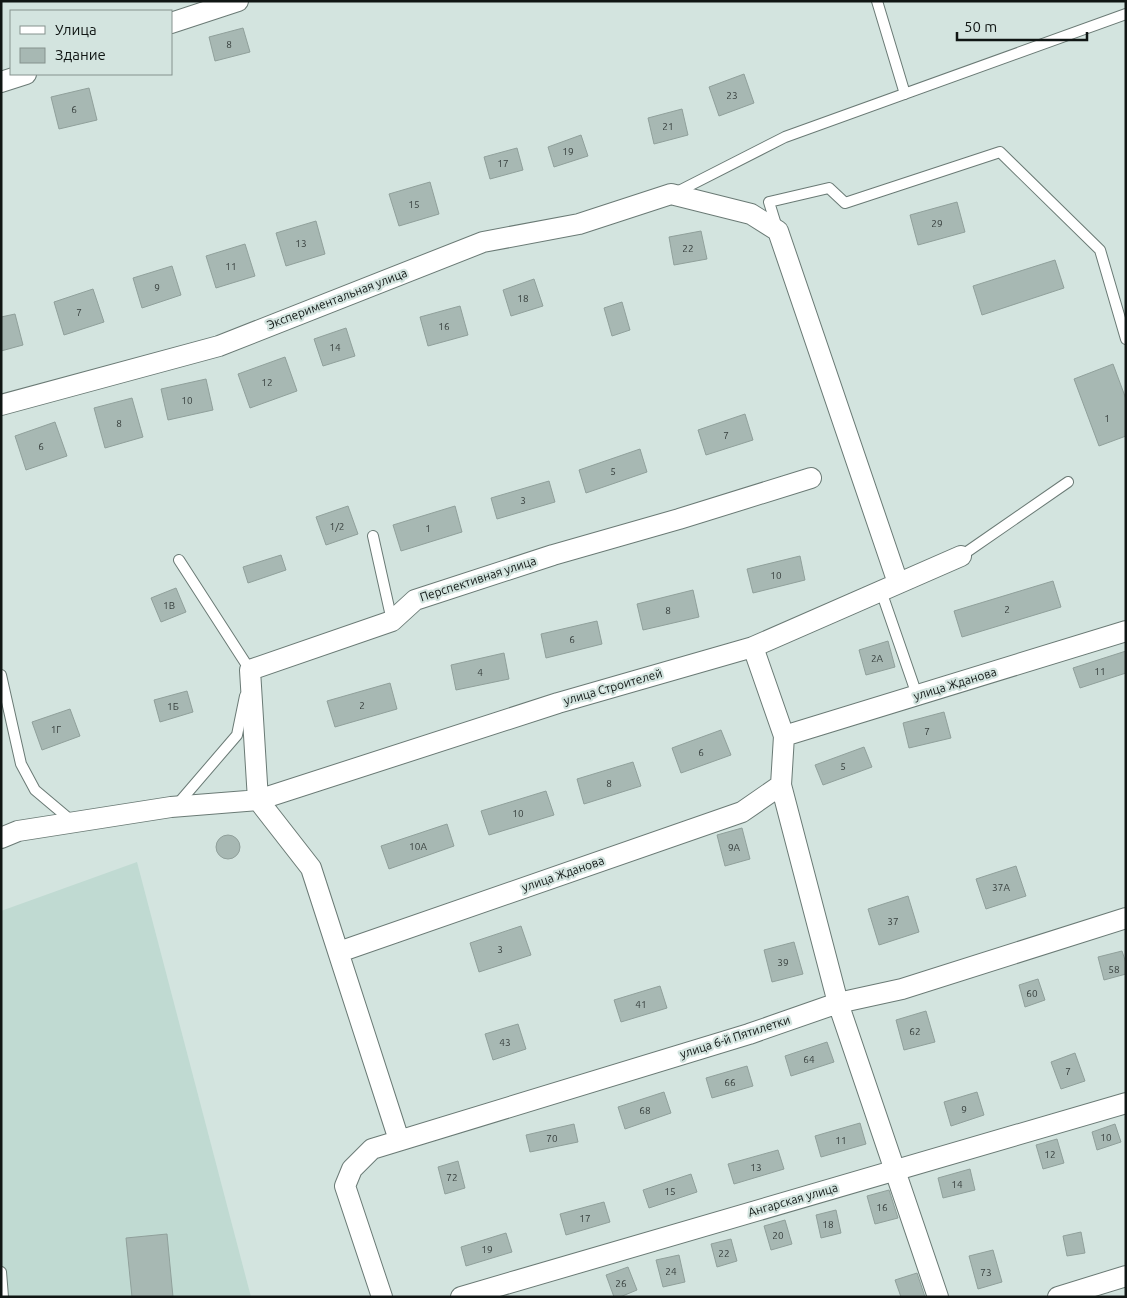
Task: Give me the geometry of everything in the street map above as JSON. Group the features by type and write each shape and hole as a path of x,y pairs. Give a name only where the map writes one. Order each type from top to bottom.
{"street":[{"path":"172,23 238,1"},
{"path":"1,82 23,75"},
{"path":"671,194 751,214 778,231 889,587"},
{"name":"Экспериментальная улица","path":"1,405 219,346 483,242 579,224 671,194"},
{"name":"Перспективная улица","path":"250,670 392,621 416,600 553,554 679,519 811,478"},
{"name":"улица Строителей","path":"1,838 18,831 176,806 258,800 558,703 753,647 961,556"},
{"name":"улица Жданова","path":"784,736 1126,631"},
{"path":"753,647 784,736 781,786 838,1003 938,1297"},
{"path":"250,670 258,800 311,868 399,1140"},
{"name":"улица Жданова","path":"339,952 742,812 781,786"},
{"name":"улица 6-й Пятилетки","path":"382,1297 345,1186 352,1170 372,1149 749,1034 838,1003 902,989 1126,918"},
{"name":"Ангарская улица","path":"461,1297 1126,1103"},
{"path":"1058,1297 1126,1276"}],"lane":[{"path":"877,1 905,94"},
{"path":"671,194 785,137 1126,14"},
{"path":"778,231 769,202 829,188 845,203 1000,152 1100,250 1126,339"},
{"path":"961,556 1068,482"},
{"path":"373,536 392,621"},
{"path":"176,806 236,735 250,670 180,560"},
{"path":"889,587 917,695"},
{"path":"1,675 21,764 35,790 73,822"},
{"path":"1,1272 2,1297"}],"shaded area":[{"path":"137,862 251,1297 1,1297 1,911"}],"building":[{"path":"243,28 250,52 215,61 209,37"},
{"path":"744,74 754,103 719,116 709,87"},
{"path":"89,88 97,120 59,129 51,97"},
{"path":"682,109 688,135 654,144 648,118"},
{"path":"581,135 588,156 554,167 548,147"},
{"path":"517,148 523,170 490,179 484,157"},
{"path":"430,182 439,214 399,226 389,194"},
{"path":"957,202 965,232 918,245 910,215"},
{"path":"316,221 325,254 286,266 276,233"},
{"path":"701,231 707,259 674,265 669,237"},
{"path":"245,244 255,276 216,288 206,256"},
{"path":"1055,260 1064,288 982,315 973,286"},
{"path":"172,266 181,295 142,308 133,278"},
{"path":"534,279 543,306 511,316 503,290"},
{"path":"93,289 104,322 64,335 54,302"},
{"path":"622,302 630,330 612,336 604,308"},
{"path":"460,306 468,335 428,346 420,317"},
{"path":"15,314 23,345 1,351 1,317"},
{"path":"346,328 355,356 323,366 314,339"},
{"path":"285,357 297,391 250,408 238,374"},
{"path":"1113,364 1126,399 1126,436 1099,446 1074,379"},
{"path":"206,379 213,410 168,420 161,389"},
{"path":"132,398 143,437 105,448 94,408"},
{"path":"745,414 753,440 706,455 698,430"},
{"path":"55,422 67,456 26,470 15,436"},
{"path":"640,449 647,472 586,493 579,470"},
{"path":"549,481 555,502 497,519 491,498"},
{"path":"348,506 358,534 326,545 316,517"},
{"path":"455,506 462,532 401,551 393,525"},
{"path":"281,555 286,570 248,583 243,567"},
{"path":"800,556 805,580 753,593 747,569"},
{"path":"1053,581 1061,607 962,637 954,611"},
{"path":"176,588 186,612 161,622 151,598"},
{"path":"693,590 699,617 643,630 637,604"},
{"path":"597,621 602,644 546,658 541,634"},
{"path":"888,641 895,667 866,675 859,650"},
{"path":"1126,651 1126,673 1080,688 1073,668"},
{"path":"504,653 509,679 456,690 451,665"},
{"path":"390,683 397,709 335,727 327,701"},
{"path":"187,691 193,712 160,722 154,700"},
{"path":"70,709 80,736 42,750 32,722"},
{"path":"944,712 951,738 909,748 903,723"},
{"path":"721,730 731,755 681,773 672,748"},
{"path":"864,747 872,767 823,785 815,765"},
{"path":"633,762 641,786 584,804 577,779"},
{"path":"546,791 554,815 489,835 481,811"},
{"path":"447,824 454,846 389,869 381,846"},
{"path":"742,828 750,859 725,866 717,835"},
{"path":"228,835 233,836 239,842 239,852 233,858 228,859 223,858 217,852 216,847 217,842 223,836"},
{"path":"1016,866 1026,896 986,909 976,879"},
{"path":"908,896 919,932 879,945 868,909"},
{"path":"521,926 531,955 479,972 470,943"},
{"path":"794,942 803,974 772,982 764,950"},
{"path":"1122,951 1126,963 1126,974 1104,980 1098,957"},
{"path":"1038,979 1045,1000 1025,1007 1019,985"},
{"path":"660,986 667,1008 621,1022 614,1000"},
{"path":"926,1011 935,1042 904,1050 896,1020"},
{"path":"518,1024 526,1049 493,1060 485,1034"},
{"path":"827,1042 834,1062 791,1076 785,1056"},
{"path":"1075,1053 1085,1081 1061,1089 1051,1062"},
{"path":"747,1066 753,1086 712,1098 706,1078"},
{"path":"664,1092 671,1113 625,1129 618,1107"},
{"path":"977,1092 984,1115 951,1126 944,1102"},
{"path":"860,1123 866,1144 821,1157 815,1136"},
{"path":"574,1124 578,1142 530,1152 526,1135"},
{"path":"1115,1124 1121,1142 1097,1150 1092,1132"},
{"path":"1057,1139 1064,1163 1043,1169 1036,1145"},
{"path":"778,1150 784,1169 734,1184 728,1164"},
{"path":"458,1161 465,1188 445,1194 438,1167"},
{"path":"970,1169 975,1190 943,1198 938,1178"},
{"path":"691,1174 697,1192 649,1208 643,1190"},
{"path":"889,1190 898,1218 875,1224 867,1196"},
{"path":"604,1202 610,1222 566,1235 560,1214"},
{"path":"836,1210 841,1233 821,1238 816,1215"},
{"path":"785,1220 792,1244 771,1250 764,1226"},
{"path":"1081,1232 1085,1253 1067,1256 1063,1236"},
{"path":"506,1233 512,1252 466,1266 461,1247"},
{"path":"167,1234 173,1297 132,1297 126,1238"},
{"path":"731,1239 737,1261 717,1267 711,1244"},
{"path":"993,1250 1002,1282 978,1289 969,1256"},
{"path":"679,1255 685,1282 663,1287 656,1260"},
{"path":"628,1267 637,1290 620,1297 614,1297 606,1275"},
{"path":"917,1273 925,1297 901,1297 895,1280"}]}
